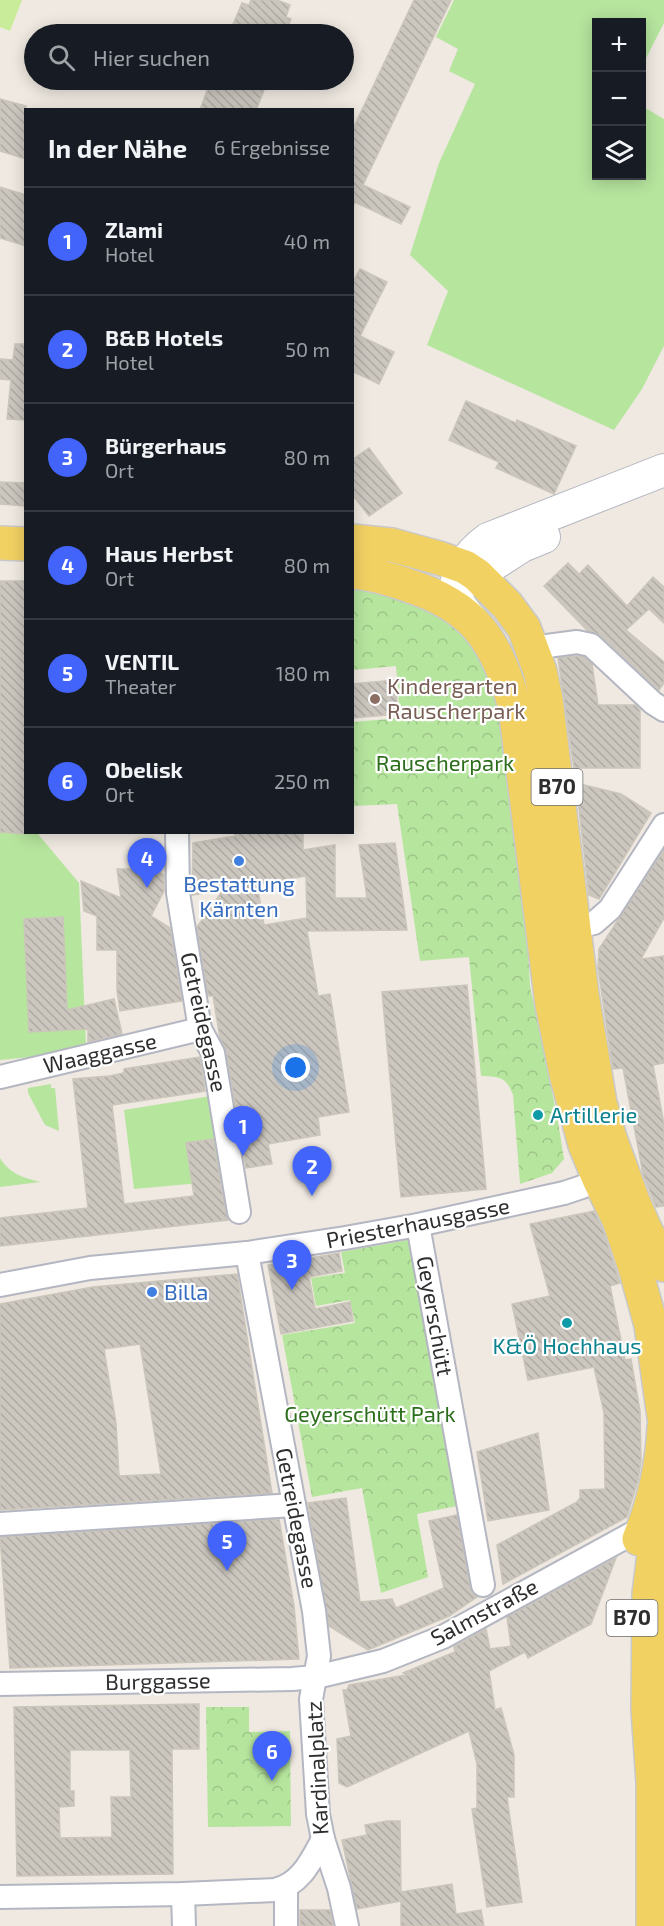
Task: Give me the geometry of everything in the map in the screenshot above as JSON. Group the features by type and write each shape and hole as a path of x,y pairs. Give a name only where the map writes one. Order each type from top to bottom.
{"main road":[{"path":"462,585 475,548 488,539 664,470"},
{"path":"462,585 522,546 664,488"},
{"name":"B70","path":"354,541 392,545 462,585 507,604 524,628 532,648 546,699 574,928 610,1174 619,1220 651,1325 664,1417"},
{"path":"0,543 24,544"},
{"name":"B70","path":"355,572 391,580 430,593 462,585"},
{"name":"B70","path":"462,585 504,670 515,707 552,1005 566,1074 585,1145 654,1232 664,1265"},
{"path":"539,898 574,928"},
{"name":"B70","path":"651,1325 655,1309 664,1291"},
{"name":"B70","path":"653,1926 658,1782 630,1600 637,1543 654,1522 664,1427"}],"street":[{"path":"532,648 577,642 591,645 653,703 664,710"},
{"path":"574,928 594,924 609,909 664,825"},
{"name":"Getreidegasse","path":"177,834 177,893 200,1029 213,1053 239,1212"},
{"name":"Waaggasse","path":"0,1077 200,1029"},
{"name":"Priesterhausgasse","path":"0,1285 90,1268 247,1253 418,1225 564,1193 610,1174"},
{"name":"Geyerschütt","path":"418,1225 483,1585"},
{"name":"Getreidegasse","path":"247,1253 314,1611 319,1656 316,1677"},
{"name":"Priesterhausgasse","path":"0,1275 32,1279"},
{"path":"0,1524 294,1505"},
{"name":"Salmstraße","path":"316,1677 383,1661 443,1637 654,1522"},
{"name":"Burggasse","path":"0,1684 316,1677"},
{"name":"Kardinalplatz","path":"286,1887 308,1867 323,1839 318,1814 311,1699 316,1677"},
{"path":"323,1839 339,1888 347,1926"},
{"path":"0,1897 247,1892 286,1887 286,1926"},
{"path":"183,1894 184,1926"}],"green space":[{"path":"0,0 22,0 10,31 0,27"},
{"path":"454,0 664,0 664,23 646,58 646,18 592,18 592,180 646,180 646,108 664,119 664,346 642,389 614,430 427,345 448,291 410,255 439,163 475,84 449,71 458,49 436,37"},
{"name":"Rauscherpark","path":"354,585 428,602 463,631 488,669 500,704 524,881 530,986 564,1159 552,1173 520,1184 513,1095 505,1081 481,1076 469,957 420,961 397,804 354,806 354,722 400,718 396,666 354,670"},
{"path":"0,832 38,834 79,883 86,1044 31,1057 0,1060"},
{"path":"51,1084 51,1088 55,1088 59,1131 45,1125 28,1093 28,1088"},
{"path":"211,1096 223,1181 134,1189 124,1110"},
{"path":"0,1158 17,1174 40,1182 0,1187"},
{"name":"Geyerschütt Park","path":"408,1240 462,1505 417,1514 428,1577 381,1593 362,1488 312,1497 282,1335 355,1323 350,1300 316,1306 311,1278 345,1273 341,1252"},
{"path":"206,1707 249,1707 249,1732 290,1731 291,1826 208,1827"}],"building":[{"path":"251,0 277,0 290,5 286,17 291,19 289,24 233,24 242,3 249,5"},
{"path":"414,0 451,0 363,185 410,207 401,224 355,202 354,204 354,127"},
{"path":"207,90 264,90 257,108 201,108"},
{"path":"0,99 26,106 26,108 24,108 24,158 0,151"},
{"path":"0,187 24,194 24,245 0,238"},
{"path":"360,269 387,282 360,336 394,352 379,384 354,372 354,280"},
{"path":"15,344 24,344 24,420 7,419 11,380 0,379 0,359 13,360"},
{"path":"466,401 576,446 554,494 496,468 499,462 449,440"},
{"path":"369,448 402,493 369,516 354,497 354,459"},
{"path":"0,482 24,483 24,506 0,504"},
{"path":"568,563 579,574 588,565 627,606 653,577 664,587 664,623 649,609 626,630 664,662 664,683 659,690 600,635 587,630 544,586"},
{"path":"0,581 24,581 24,834 0,832"},
{"path":"585,657 592,664 598,705 635,705 640,710 640,768 574,768 558,658"},
{"name":"Kindergarten Rauscherpark","path":"395,680 398,714 354,718 354,684"},
{"path":"576,783 621,794 651,813 599,899 589,895"},
{"path":"235,834 303,834 303,850 335,845 335,898 367,898 359,845 395,843 407,930 307,931 318,996 330,994 349,1112 318,1117 320,1135 268,1144 272,1164 246,1168 226,1051 220,1038 213,996 208,996 197,927 223,890 192,895 193,843 235,836","holes":["306,876 307,918 264,925 257,884"]},
{"path":"664,850 664,918 641,959 664,956 664,1063 653,1065 664,1124 664,1206 656,1207 643,1174 623,1068 613,1069 598,968 599,949"},
{"path":"117,869 151,869 164,875 164,891 151,916 170,928 182,1001 120,1011 117,990 117,950 97,950 97,916 84,911 81,881 121,898"},
{"path":"63,917 67,1010 114,999 122,1034 88,1042 88,1029 29,1032 24,919"},
{"path":"467,985 486,1189 401,1197 382,992"},
{"path":"200,1057 205,1091 112,1105 124,1204 194,1196 186,1143 213,1139 228,1220 0,1246 0,1218 88,1208 73,1079 109,1076 124,1073 124,1069"},
{"path":"594,1211 602,1227 620,1283 610,1286 625,1360 631,1359 640,1411 641,1462 638,1480 627,1517 503,1584 497,1545 577,1502 580,1498 580,1490 605,1489 604,1413 594,1367 528,1380 512,1304 550,1296 530,1224"},
{"path":"339,1253 342,1271 309,1277 315,1309 350,1302 353,1321 281,1334 268,1265"},
{"path":"237,1274 272,1493 0,1510 0,1304 93,1287","holes":["140,1344 161,1474 119,1476 116,1423 104,1349"]},
{"path":"538,1433 549,1510 488,1521 477,1452"},
{"path":"346,1498 360,1602 392,1599 396,1608 444,1588 429,1521 457,1515 470,1587 472,1593 477,1597 449,1616 368,1650 329,1626 308,1503"},
{"path":"279,1519 294,1606 299,1659 10,1668 0,1537"},
{"path":"616,1558 591,1624 528,1658 525,1652 489,1671 495,1710 501,1708 514,1755 514,1797 507,1797 522,1902 487,1907 472,1809 477,1808 477,1764 469,1731 347,1787 339,1783 337,1739 351,1736 343,1690 347,1690 349,1685 406,1675 403,1673 455,1652 454,1647 486,1629 490,1649 511,1646 507,1617"},
{"path":"199,1704 199,1749 172,1749 173,1874 17,1876 14,1707","holes":["70,1750 130,1750 131,1797 111,1797 112,1837 60,1838 59,1807 74,1806 74,1791 70,1791"]},
{"path":"400,1821 401,1892 452,1884 456,1914 481,1910 484,1926 401,1926 401,1901 357,1909 342,1840 367,1835 365,1825"},
{"path":"300,1910 330,1910 333,1926 300,1926"}],"place":[{"name":"Kindergarten Rauscherpark","path":"375,699"},
{"name":"Bestattung Kärnten","path":"239,861"},
{"name":"Haus Herbst","path":"147,888"},
{"name":"Artillerie","path":"538,1115"},
{"name":"Zlami","path":"243,1156"},
{"name":"B&B Hotels","path":"312,1196"},
{"name":"Bürgerhaus","path":"292,1290"},
{"name":"Billa","path":"152,1292"},
{"name":"K&Ö Hochhaus","path":"567,1323"},
{"name":"VENTIL","path":"227,1571"},
{"name":"Obelisk","path":"272,1781"}]}
